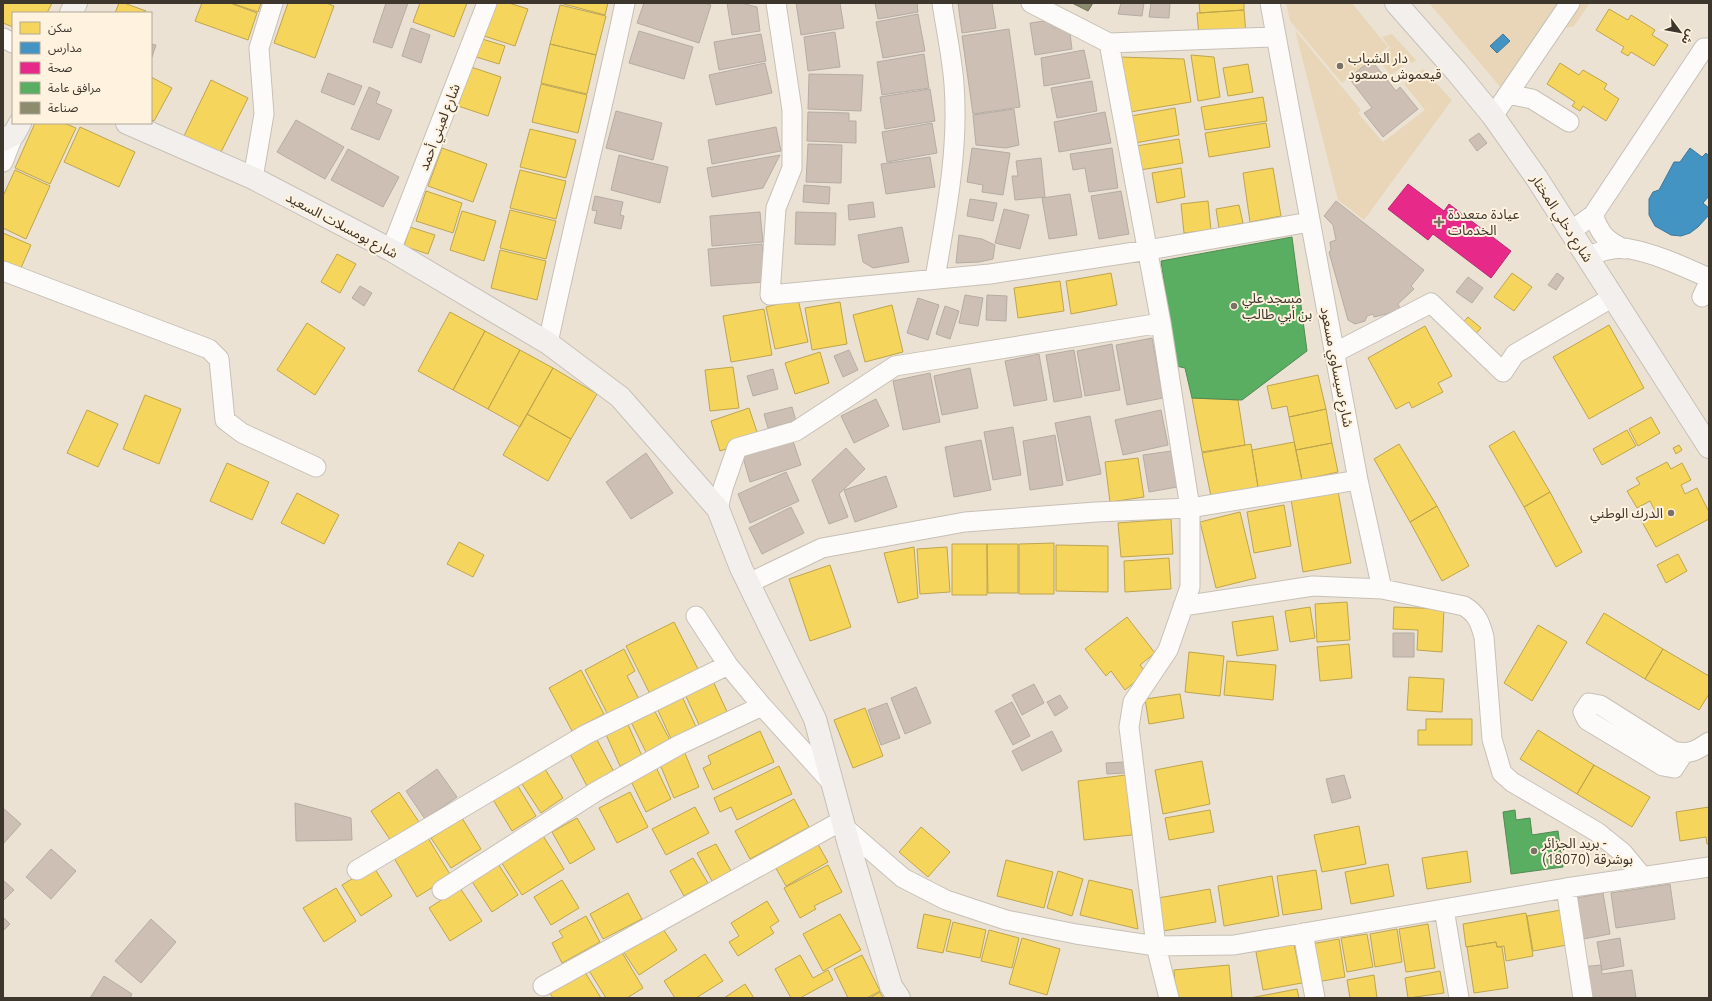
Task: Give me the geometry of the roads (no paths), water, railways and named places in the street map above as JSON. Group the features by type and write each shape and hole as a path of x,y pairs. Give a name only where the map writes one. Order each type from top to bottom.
{"street":[{"path":"253,178 264,114 259,48 273,3"},
{"name":"شارع لعبني أحمد","path":"391,250 487,3"},
{"path":"548,343 572,229 608,86 625,3"},
{"path":"776,3 792,110 792,168 776,208 770,295 935,278 990,274 1148,250 1310,222"},
{"path":"935,278 955,147 954,84 942,3"},
{"path":"1031,3 1109,43 1275,37"},
{"name":"شارع سيساوي مسعود","path":"1270,3 1275,37 1358,480 1382,589"},
{"name":"شارع دخلي المختار","path":"1396,3 1456,71 1493,116 1536,177 1588,256 1709,447"},
{"path":"1493,116 1570,3"},
{"path":"3,38 12,42"},
{"path":"1109,43 1161,323 1190,508 1190,587 1168,650 1133,702 1129,727 1156,946 1169,998"},
{"path":"1571,231 1594,216 1704,48 1709,48"},
{"path":"1508,94 1532,99 1569,122"},
{"name":"شارع بومسلات السعيد","path":"129,124 253,178 391,250 548,343 620,397 718,509 749,583 815,719 843,824 891,986 899,998"},
{"path":"3,162 12,132"},
{"path":"1594,216 1600,232 1609,242 1624,249"},
{"path":"1588,256 1604,250 1630,249 1676,263 1709,278"},
{"path":"3,271 209,349 219,359 225,420 242,433 316,467"},
{"path":"1334,352 1431,302 1503,372 1515,354 1613,297"},
{"path":"718,509 723,488 737,448 796,431 895,366 1161,323"},
{"path":"749,583 822,548 965,522 1096,512 1190,508 1358,480"},
{"path":"1183,606 1313,586 1382,589 1464,606 1473,612 1480,621 1484,636 1492,739 1502,773 1512,782 1597,832 1623,853 1642,876"},
{"path":"696,616 728,665 762,706 832,783"},
{"path":"357,870 585,735 728,665"},
{"path":"1683,754 1674,768 1663,766 1587,720 1583,712 1589,703 1600,705 1673,751 1683,754 1693,752 1709,742"},
{"path":"442,890 597,791 679,745 762,706"},
{"path":"543,986 843,824 903,878 946,900 1006,920 1076,934 1156,946 1234,945 1566,888 1709,867"},
{"path":"1566,888 1583,998"},
{"path":"1444,909 1459,998"},
{"path":"1303,932 1315,998"}],"place":[{"name":"دار الشباب قيعموش مسعود","path":"1340,66"},
{"name":"عيادة متعددة الخدمات","path":"1439,222"},
{"name":"مسجد علي بن أبي طالب","path":"1234,306"},
{"name":"الدرك الوطني","path":"1671,513"},
{"name":"بريد الجزائر - بوشرقة (18070)","path":"1534,851"}]}
